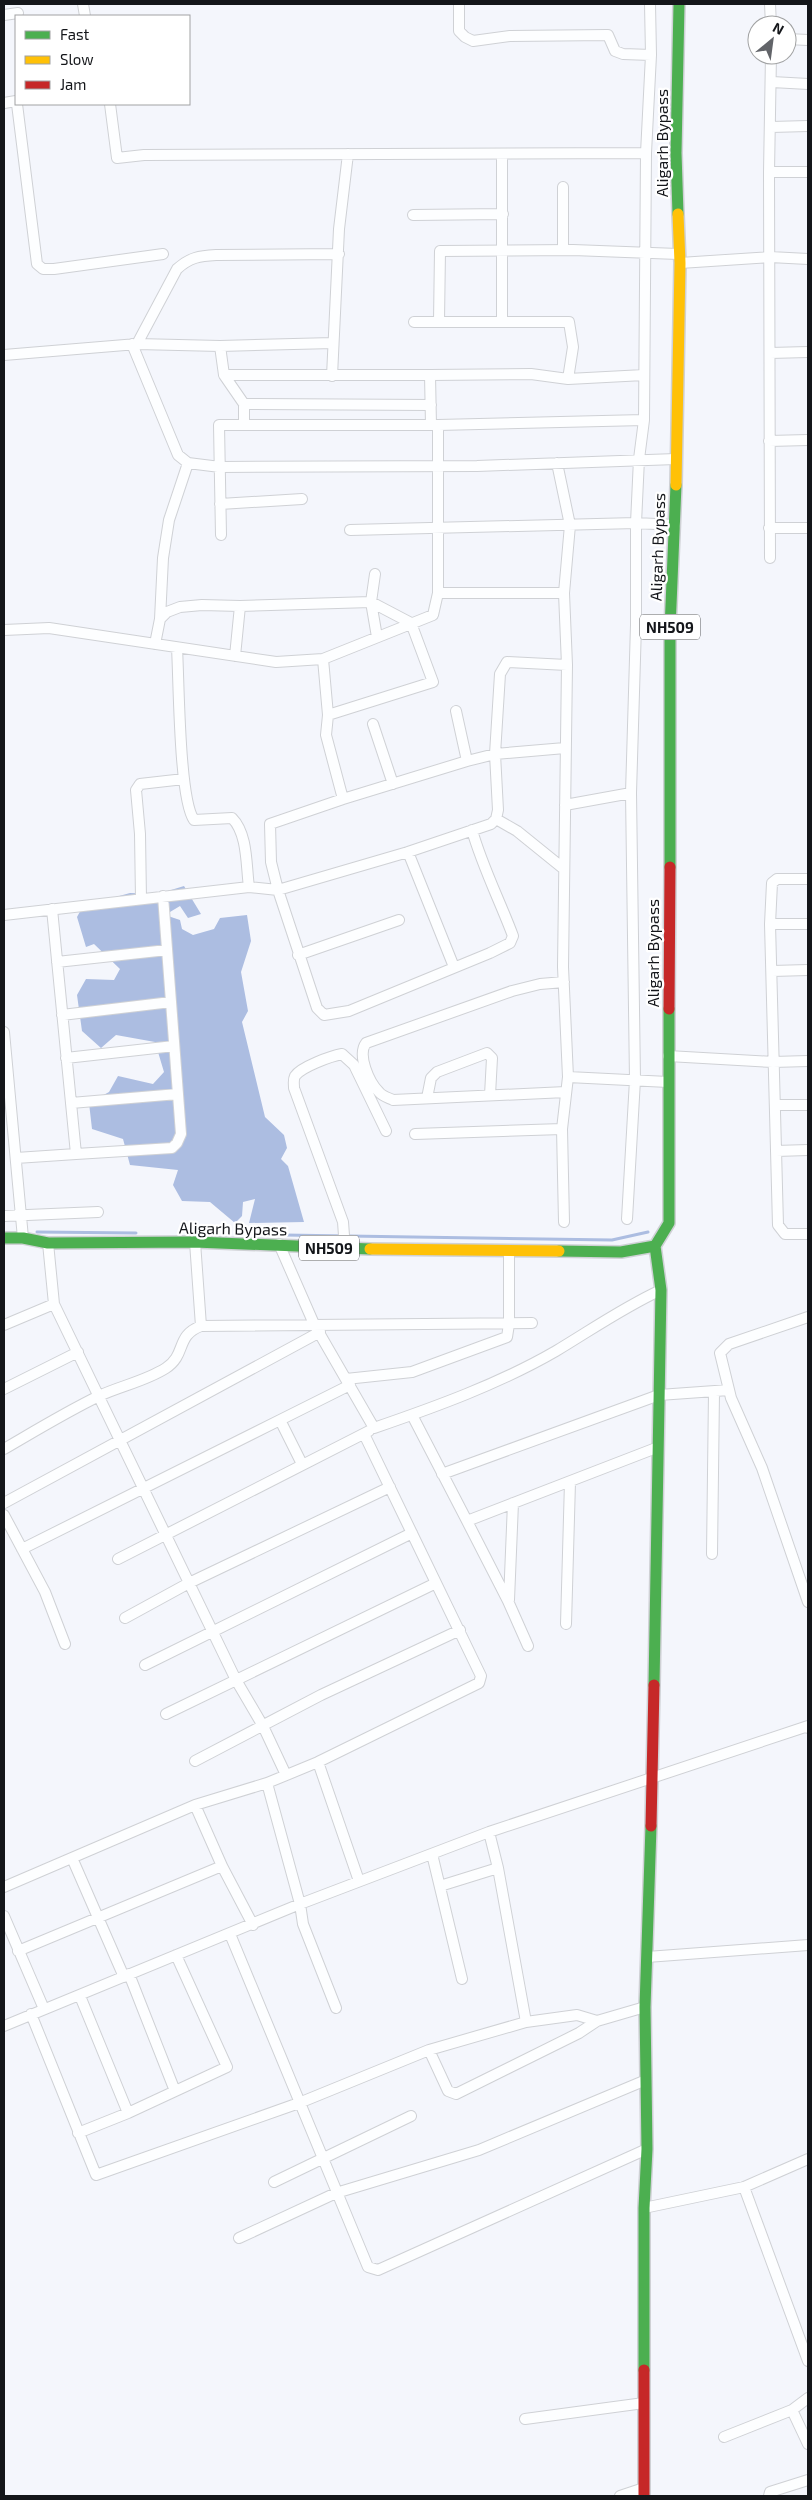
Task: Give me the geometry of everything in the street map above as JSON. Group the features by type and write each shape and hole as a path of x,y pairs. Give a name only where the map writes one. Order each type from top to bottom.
{"main road":[{"name":"Aligarh Bypass","path":"4,1238 23,1236 48,1242 195,1242 509,1252 621,1252 655,1246 669,1222 663,1082 668,1056 669,525 676,257 678,4"},
{"path":"644,2492 644,2208 647,2149 645,2007 652,1777 656,1448 661,1290 660,1270 655,1246"}],"street":[{"path":"458,4 459,31 465,37 474,41 510,36 608,35 615,51 624,54 651,55"},
{"path":"627,1219 635,1080 631,793 648,254 646,153 651,55 650,4"},
{"path":"4,15 17,11"},
{"path":"770,558 769,172 771,65"},
{"path":"772,82 808,84"},
{"path":"17,105 37,264 43,269 54,270 163,254"},
{"path":"110,105 117,158 144,155 646,153"},
{"path":"771,127 808,126"},
{"path":"332,376 340,221 348,154"},
{"path":"502,154 504,250 502,320"},
{"path":"769,172 808,172"},
{"path":"563,250 564,187"},
{"path":"413,215 503,214"},
{"path":"439,321 440,251 563,250 676,257 808,259"},
{"path":"134,344 177,269 186,260 197,256 339,254"},
{"path":"414,322 502,320 569,322 573,347 568,379"},
{"path":"4,355 134,344 220,346 333,343"},
{"path":"134,344 178,455 188,463 220,467 438,466 642,459 670,460"},
{"path":"220,346 224,375 244,404 244,425"},
{"path":"770,352 808,352"},
{"path":"224,375 531,374 568,379 644,375"},
{"path":"4,630 48,628 276,662 323,659 433,615 438,593 438,466 430,405 430,375"},
{"path":"244,404 430,405"},
{"path":"221,536 219,425 434,425 644,420"},
{"path":"769,441 808,440"},
{"path":"156,644 160,618 163,558 169,520 188,463"},
{"path":"558,463 570,525 564,593 567,665 564,982 568,1077 562,1130 564,1222"},
{"path":"220,504 302,499"},
{"path":"350,530 570,525 669,525"},
{"path":"769,528 808,528"},
{"path":"375,574 371,602 377,637"},
{"path":"438,593 564,593"},
{"path":"160,618 167,612 202,604 240,606 371,602 411,623 433,682 328,715"},
{"path":"235,656 240,606"},
{"path":"177,648 184,779 188,812 194,820 232,818 237,823 241,833 249,887"},
{"path":"323,659 328,715 326,735 343,799"},
{"path":"4,915 249,887 278,890 408,852 491,824 496,819 498,810 495,754 502,667 507,662 567,665"},
{"path":"456,711 467,761"},
{"path":"373,724 393,784"},
{"path":"472,830 478,850 497,892 513,936 506,946 349,1011 324,1015 317,1008 278,890 271,862 270,824 343,799 467,761 495,754 565,748"},
{"path":"141,899 140,834 136,790 140,784 184,779"},
{"path":"565,805 631,793"},
{"path":"496,819 518,831 564,869"},
{"path":"408,852 454,967"},
{"path":"808,879 777,879 772,883 770,924 778,1225 785,1234 808,1234"},
{"path":"16,1158 172,1148 177,1143 181,1134 163,896"},
{"path":"52,909 76,1154"},
{"path":"298,955 399,920"},
{"path":"770,924 808,924"},
{"path":"57,962 167,950"},
{"path":"772,971 808,970"},
{"path":"564,982 540,984 512,992 366,1043 361,1049 362,1061 380,1093 393,1100 566,1092"},
{"path":"62,1015 171,1002"},
{"path":"4,1032 23,1236"},
{"path":"66,1058 174,1046"},
{"path":"427,1098 431,1078 438,1072 487,1053 492,1058 490,1096"},
{"path":"345,1246 345,1230 330,1181 294,1088 296,1074 329,1057 342,1054 354,1065 386,1131"},
{"path":"668,1056 773,1062 808,1061"},
{"path":"568,1077 663,1082"},
{"path":"71,1103 178,1094"},
{"path":"775,1105 808,1105"},
{"path":"415,1134 562,1130"},
{"path":"776,1151 808,1150"},
{"path":"4,1216 21,1219 98,1212"},
{"path":"48,1242 54,1304 236,1680 263,1726 286,1776"},
{"path":"195,1242 201,1326"},
{"path":"279,1244 317,1328 374,1428"},
{"path":"22,1549 280,1420 348,1382 412,1372 507,1337 510,1324 509,1252"},
{"path":"118,1559 374,1428 481,1387 555,1351 606,1319 661,1290"},
{"path":"4,1325 54,1304"},
{"path":"808,1317 724,1347 720,1353 730,1390 762,1468 806,1587 808,1602"},
{"path":"4,1449 99,1396 164,1369 176,1360 184,1338 190,1330 201,1326 317,1328 532,1323"},
{"path":"4,1504 121,1442 317,1328"},
{"path":"4,1389 78,1352"},
{"path":"442,1474 659,1396 730,1390"},
{"path":"712,1554 714,1392"},
{"path":"412,1415 508,1601 528,1646"},
{"path":"280,1420 302,1464"},
{"path":"4,1888 195,1805 286,1776 479,1683 481,1676 460,1630 364,1434"},
{"path":"467,1521 656,1448"},
{"path":"566,1624 570,1482"},
{"path":"126,1618 189,1583 390,1487"},
{"path":"508,1601 513,1504"},
{"path":"4,1515 45,1592 66,1644"},
{"path":"145,1665 412,1533"},
{"path":"166,1714 436,1584"},
{"path":"195,1761 321,1695 460,1630"},
{"path":"4,2026 253,1925 300,1904 489,1832 808,1726"},
{"path":"318,1762 359,1881"},
{"path":"267,1783 300,1904 303,1924 336,2008"},
{"path":"195,1805 222,1866 253,1925"},
{"path":"489,1832 498,1868 526,2022"},
{"path":"432,1854 462,1979"},
{"path":"72,1858 96,1916 127,1975 176,2091"},
{"path":"18,1951 96,1916 222,1866"},
{"path":"440,1886 498,1868"},
{"path":"4,1916 44,2009"},
{"path":"230,1934 322,2160 368,2267 374,2270 647,2149"},
{"path":"647,1958 808,1945"},
{"path":"78,2133 224,2070 228,2065 176,1955"},
{"path":"80,1996 128,2113"},
{"path":"429,2050 448,2091 456,2094 579,2033 597,2021 645,2007"},
{"path":"30,2014 96,2175 299,2102 429,2050 526,2022 577,2015 597,2021"},
{"path":"239,2238 336,2193 479,2150 646,2080"},
{"path":"274,2182 411,2116"},
{"path":"644,2208 744,2186 808,2162"},
{"path":"744,2186 804,2337 808,2361"},
{"path":"724,2437 792,2410 808,2398"},
{"path":"525,2419 644,2403"},
{"path":"792,2410 808,2444"},
{"path":"769,2496 770,2492 808,2480"},
{"path":"620,2496 644,2492"}],"water":[{"path":"184,886 201,914 188,918 180,906 165,915 180,920 182,929 193,935 214,929 220,918 247,915 251,941 241,972 248,1011 242,1022 265,1117 284,1135 287,1148 281,1159 288,1166 304,1222 249,1223 255,1199 243,1202 242,1216 235,1223 210,1202 182,1201 173,1185 178,1170 130,1165 123,1139 92,1129 89,1103 109,1092 118,1076 153,1084 164,1072 155,1042 116,1035 101,1048 82,1031 77,995 86,979 114,980 120,969 94,944 86,947 77,917 83,906 130,893 158,894"}],"waterway":[{"path":"37,1232 136,1233"},
{"path":"284,1235 612,1240 648,1232"}],"traffic: fast":[{"path":"678,214 676,153 679,4"},
{"path":"670,867 670,629 676,485"},
{"path":"559,1251 621,1252 655,1246 669,1223 669,1009"},
{"path":"4,1238 23,1238 48,1243 195,1242 370,1249"},
{"path":"654,1685 661,1290 655,1246"},
{"path":"644,2370 644,2208 647,2149 645,2007 651,1826"}],"traffic: slow":[{"path":"676,485 680,263 678,214"},
{"path":"370,1249 559,1251"}],"traffic: jam":[{"path":"669,1009 670,867"},
{"path":"651,1826 654,1685"},
{"path":"644,2370 644,2496"}]}
